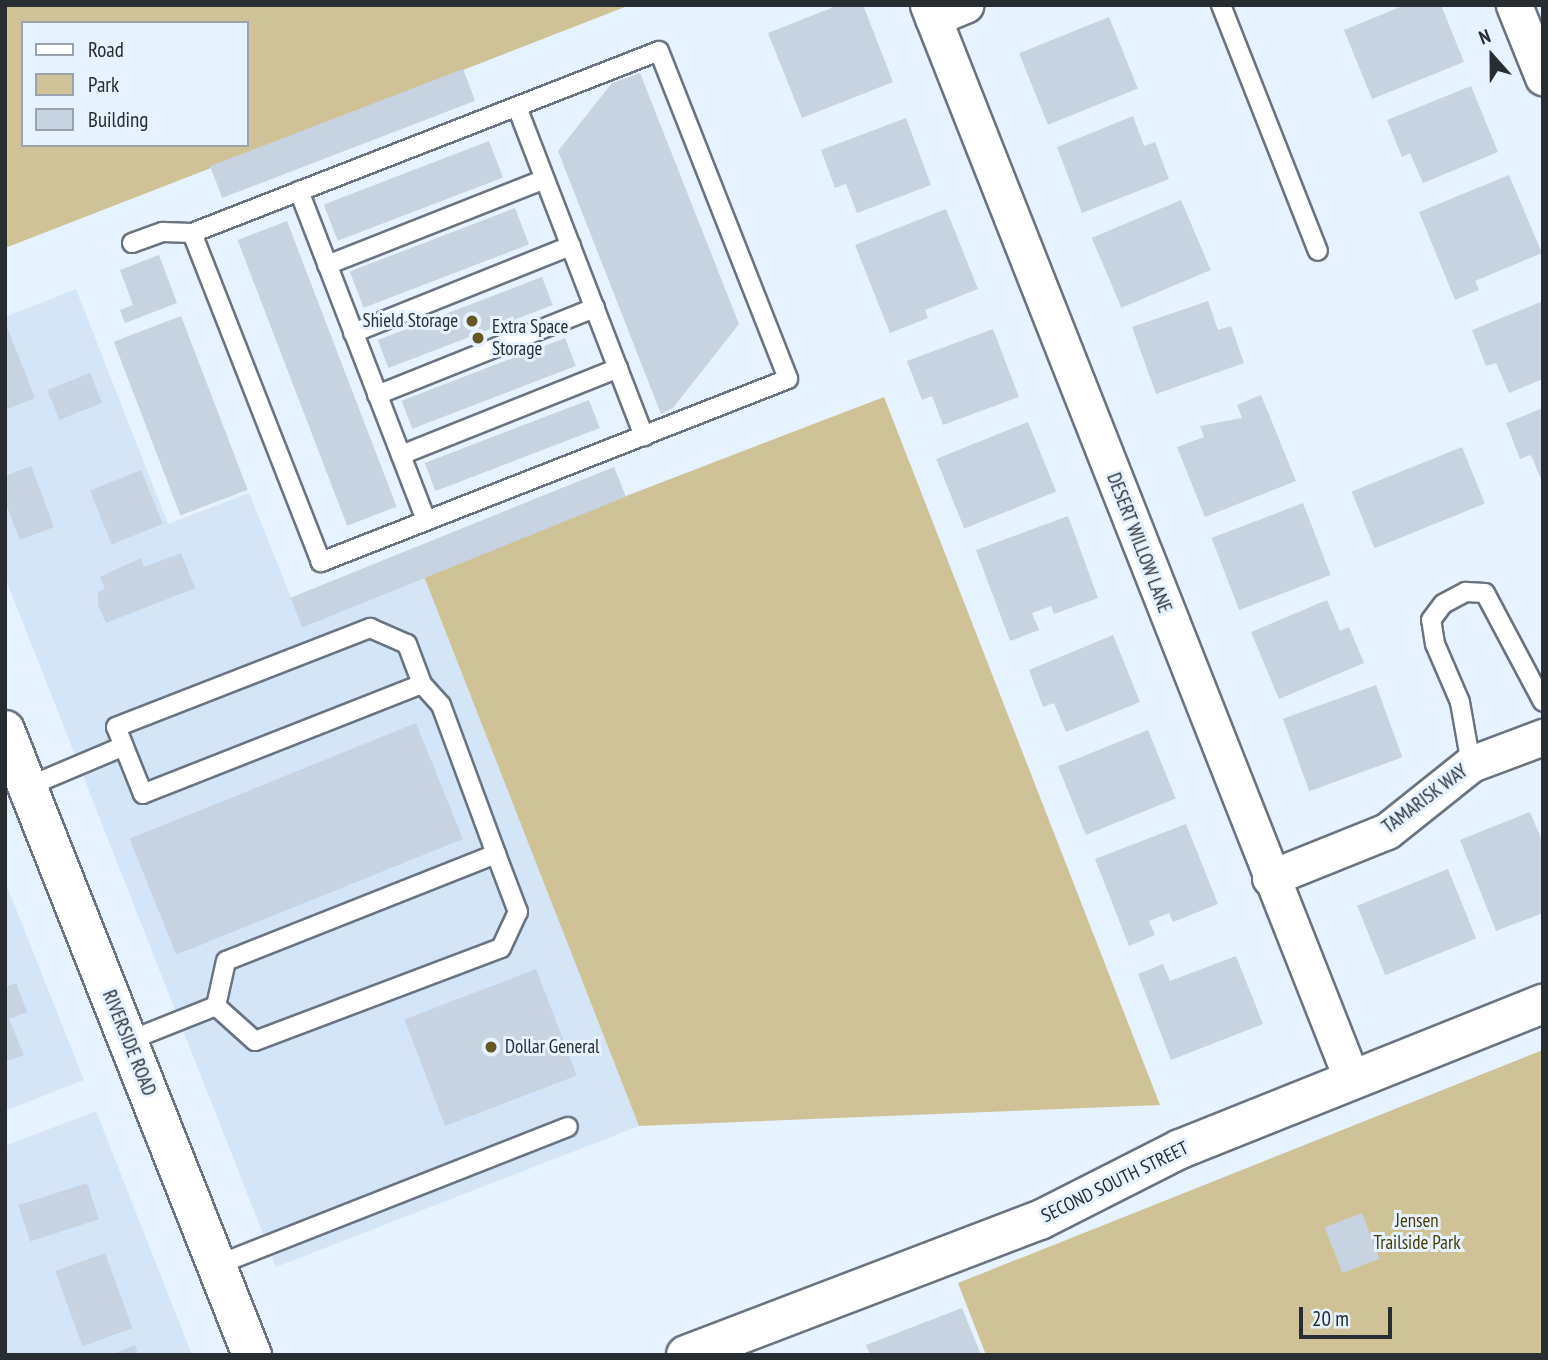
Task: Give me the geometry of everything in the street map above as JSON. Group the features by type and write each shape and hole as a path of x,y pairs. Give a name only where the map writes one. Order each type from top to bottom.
{"street":[{"path":"931,12 966,5"},
{"path":"1514,5 1543,77"},
{"name":"DESERT WILLOW LANE","path":"931,12 1270,878 1352,1080"},
{"name":"RIVERSIDE ROAD","path":"5,730 252,1355"},
{"name":"TAMARISK WAY","path":"1270,878 1387,831 1471,764 1543,737"},
{"name":"SECOND SOUTH STREET","path":"686,1355 1040,1220 1180,1149 1543,1004"}],"lane":[{"path":"1220,5 1318,251"},
{"path":"132,243 163,232 192,233 660,51 788,379 321,562 192,233"},
{"path":"517,107 644,436"},
{"path":"327,265 545,179"},
{"path":"299,191 426,520"},
{"path":"354,333 571,246"},
{"path":"377,395 595,308"},
{"path":"401,455 618,368"},
{"path":"1471,764 1460,702 1435,644 1431,620 1444,604 1466,592 1485,593 1543,702"},
{"path":"216,1006 256,1041 501,948 518,912 441,705 422,684 407,644 370,628 116,727 142,794 422,684"},
{"path":"27,787 124,746"},
{"path":"216,1006 226,961 496,853"},
{"path":"128,1041 216,1006"},
{"path":"216,1265 568,1127"}],"shaded area":[{"path":"76,289 168,524 249,493 301,622 423,574 639,1126 276,1267 5,577 5,317"},
{"path":"5,881 84,1080 5,1111"},
{"path":"96,1111 192,1355 5,1355 5,1146"}],"green space":[{"path":"5,5 630,5 5,248"},
{"path":"884,397 1160,1105 639,1126 423,574"},
{"name":"Jensen Trailside Park","path":"1543,1050 1543,1355 986,1355 958,1283"}],"building":[{"path":"839,5 863,5 893,82 802,118 768,33"},
{"path":"1405,5 1441,5 1464,62 1372,99 1344,30"},
{"path":"1109,17 1138,88 1048,125 1019,53"},
{"path":"463,69 475,101 222,198 210,166"},
{"path":"640,73 739,324 673,408 661,414 558,151 612,83"},
{"path":"1471,86 1498,152 1423,183 1410,153 1402,157 1387,120"},
{"path":"1133,116 1144,146 1155,142 1169,179 1082,213 1057,147"},
{"path":"906,118 931,185 857,213 846,184 835,188 821,150"},
{"path":"489,141 503,177 338,241 324,204"},
{"path":"1509,175 1542,253 1475,281 1479,290 1455,300 1419,212"},
{"path":"1181,200 1211,270 1121,308 1092,238"},
{"path":"515,208 529,244 364,308 350,271"},
{"path":"946,209 978,289 925,310 928,318 890,333 855,245"},
{"path":"287,221 397,507 347,526 238,240"},
{"path":"159,255 177,303 125,323 120,310 133,305 120,270"},
{"path":"542,277 553,305 388,368 378,340"},
{"path":"1208,301 1218,330 1231,326 1244,363 1156,394 1132,327"},
{"path":"1543,301 1543,379 1509,393 1496,363 1486,366 1472,330"},
{"path":"181,316 248,490 180,515 114,342"},
{"path":"7,327 35,398 5,410 5,328"},
{"path":"993,329 1019,397 943,425 932,396 922,400 907,361"},
{"path":"565,338 576,366 412,429 402,401"},
{"path":"90,373 102,403 59,420 47,390"},
{"path":"1261,395 1296,481 1205,517 1177,447 1204,437 1200,426 1242,418 1237,405"},
{"path":"589,400 600,428 435,491 425,463"},
{"path":"1543,408 1543,484 1531,455 1520,459 1506,423"},
{"path":"1028,422 1056,492 964,529 936,459"},
{"path":"1462,447 1485,504 1375,548 1352,492"},
{"path":"31,466 54,527 20,540 5,502 5,476"},
{"path":"614,467 626,497 302,627 290,598"},
{"path":"141,470 163,524 112,544 90,491"},
{"path":"1303,503 1331,575 1239,610 1212,538"},
{"path":"1068,516 1098,598 1054,614 1051,606 1032,613 1039,630 1010,641 976,550"},
{"path":"181,553 195,588 106,623 98,605 98,592 105,589 100,577 141,558 144,567"},
{"path":"1327,600 1340,631 1349,627 1364,663 1279,699 1251,632"},
{"path":"1113,635 1140,702 1066,732 1054,703 1043,707 1029,670"},
{"path":"1376,685 1402,757 1309,791 1283,719"},
{"path":"416,723 463,839 176,955 130,839"},
{"path":"1148,730 1176,799 1086,835 1058,766"},
{"path":"1530,812 1543,843 1543,913 1496,931 1460,840"},
{"path":"1186,824 1218,904 1173,922 1169,913 1149,921 1155,935 1129,946 1095,859"},
{"path":"1448,869 1476,939 1385,975 1357,906"},
{"path":"1236,956 1263,1024 1171,1060 1138,974 1163,964 1170,981"},
{"name":"Dollar General","path":"536,969 577,1075 445,1126 404,1020"},
{"path":"16,983 27,1012 9,1019 24,1055 5,1062 5,987"},
{"path":"87,1183 99,1219 30,1241 19,1205"},
{"path":"1362,1213 1380,1259 1342,1273 1325,1227"},
{"path":"105,1253 132,1328 83,1346 55,1271"},
{"path":"962,1308 981,1355 870,1355 866,1345"},
{"path":"135,1345 138,1355 112,1355"}],"place":[{"name":"Shield Storage","path":"472,321"},
{"name":"Extra Space Storage","path":"478,338"},
{"name":"Dollar General","path":"491,1047"}]}
